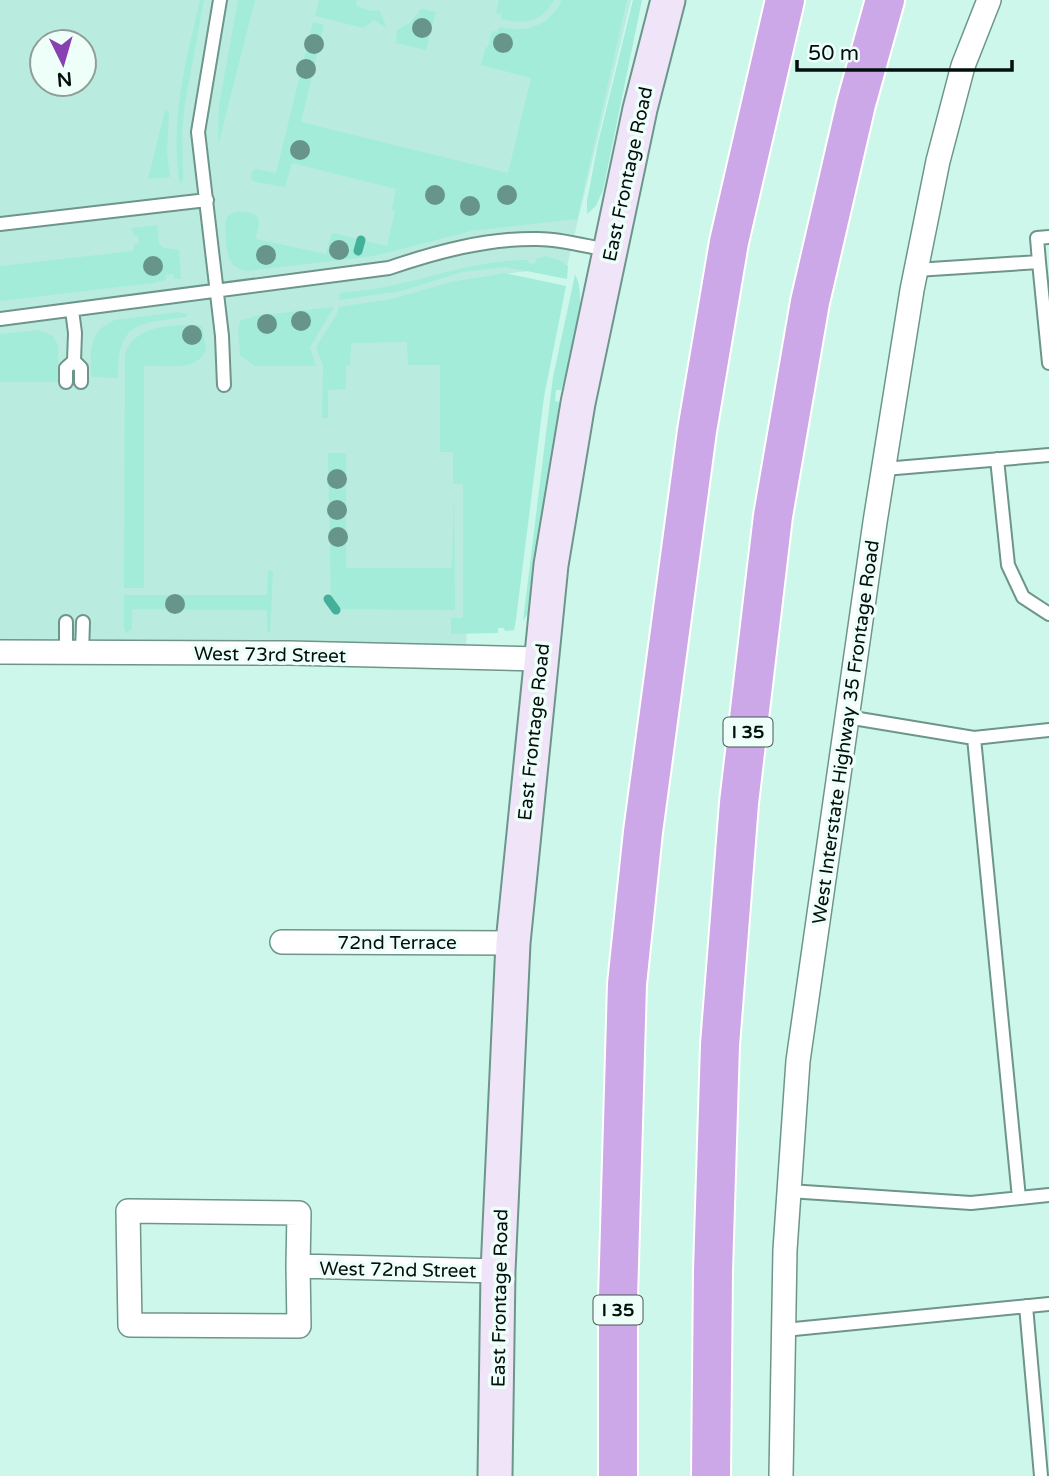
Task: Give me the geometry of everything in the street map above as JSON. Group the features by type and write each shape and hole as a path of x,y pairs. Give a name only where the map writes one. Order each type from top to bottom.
{"highway":[{"name":"I 35","path":"618,1476 618,1285 627,985 643,832 697,431 724,269 785,0"},
{"name":"I 35","path":"711,1476 713,1271 720,1045 742,776 773,516 810,302 856,104 885,0"}],"street":[{"name":"East Frontage Road","path":"495,1476 498,1271 513,943 551,565 578,403 639,109 668,0"},
{"name":"West Interstate Highway 35 Frontage Road","path":"781,1476 789,1191 798,1061 884,469 916,271 938,161 963,66 989,0"},
{"name":"West 73rd Street","path":"0,652 289,653 541,659"},
{"name":"72nd Terrace","path":"282,942 513,943"},
{"name":"West 72nd Street","path":"128,1212 299,1213 298,1266 299,1326 130,1325 128,1212"},
{"name":"West 72nd Street","path":"298,1266 498,1271"}],"lane":[{"path":"220,0 202,95 198,132 222,335 223,385"},
{"path":"0,224 207,200"},
{"path":"1049,237 1037,238 1049,363"},
{"path":"0,319 389,268 434,253 488,243 538,239 611,251"},
{"path":"916,271 1039,262"},
{"path":"72,310 74,361 81,369 81,382"},
{"path":"66,382 66,368 74,361"},
{"path":"884,469 1049,454"},
{"path":"998,459 1008,565 1023,597 1049,614"},
{"path":"66,622 74,653"},
{"path":"74,653 83,622"},
{"path":"847,717 974,738 1049,730"},
{"path":"974,738 1019,1198"},
{"path":"789,1191 971,1203 1049,1195"},
{"path":"784,1330 1049,1304"},
{"path":"1026,1306 1041,1476"}],"shaded area":[{"path":"0,0 631,0 567,266 480,277 466,648 0,649"},
{"path":"200,0 204,0 185,103 182,130 183,179 180,184 177,161 178,115"},
{"path":"238,0 255,0 218,145 219,105"},
{"path":"319,0 356,0 357,6 371,11 379,10 387,28 374,20 364,28 315,16"},
{"path":"499,0 554,0 538,17 517,22 501,19 502,14 496,13"},
{"path":"562,0 627,0 577,219 471,231 374,256 248,271 233,265 227,251 226,220 231,214 238,212 252,213 258,218 256,239 326,254 334,233 357,239 354,254 361,255 364,241 387,246 395,212 392,209 396,189 292,163 285,187 251,179 251,173 255,169 276,173 313,22 324,25 301,122 508,173 531,78 481,65 486,47 492,31 497,32 499,27 518,29 536,26 557,9"},
{"path":"633,0 642,0 603,190 596,206 587,214 598,143"},
{"path":"421,9 436,12 426,50 396,43 397,30 410,23"},
{"path":"165,110 169,111 167,153 170,177 148,179"},
{"path":"157,225 159,244 164,248 179,250 181,279 174,279 173,274 166,275 166,280 153,283 0,301 0,266 133,251 134,244 139,243 138,236 134,236 131,228"},
{"path":"545,256 568,266 567,279 505,267 462,272 401,291 339,300 340,293 388,286 493,262 528,260 529,264 536,263 536,259"},
{"path":"505,273 566,286 544,397 514,630 505,631 504,628 498,628 498,633 451,634 451,618 463,618 463,484 453,484 453,452 440,452 440,365 408,365 407,342 351,343 350,365 346,365 346,389 328,390 328,418 322,418 323,366 316,347 338,312 338,307 392,299 451,282"},
{"path":"575,275 580,299 577,332 561,390 556,390 558,415 528,613 523,621 553,377"},
{"path":"334,307 310,347 316,366 255,366 240,355 240,321 255,316"},
{"path":"178,312 187,314 187,317 144,324 127,335 119,359 118,378 91,377 92,343 99,330 115,320"},
{"path":"202,325 206,350 195,362 179,366 144,366 144,588 124,588 125,354 137,336 147,331 168,326"},
{"path":"39,330 53,336 58,345 58,382 0,382 0,334"},
{"path":"328,453 346,453 346,568 452,568 454,493 455,610 340,609 331,599"},
{"path":"270,570 273,572 270,633 267,631 267,610 132,609 132,629 126,633 124,629 124,595 267,595"}],"waterway":[{"path":"358,251 361,240"},
{"path":"328,599 336,610"}]}
